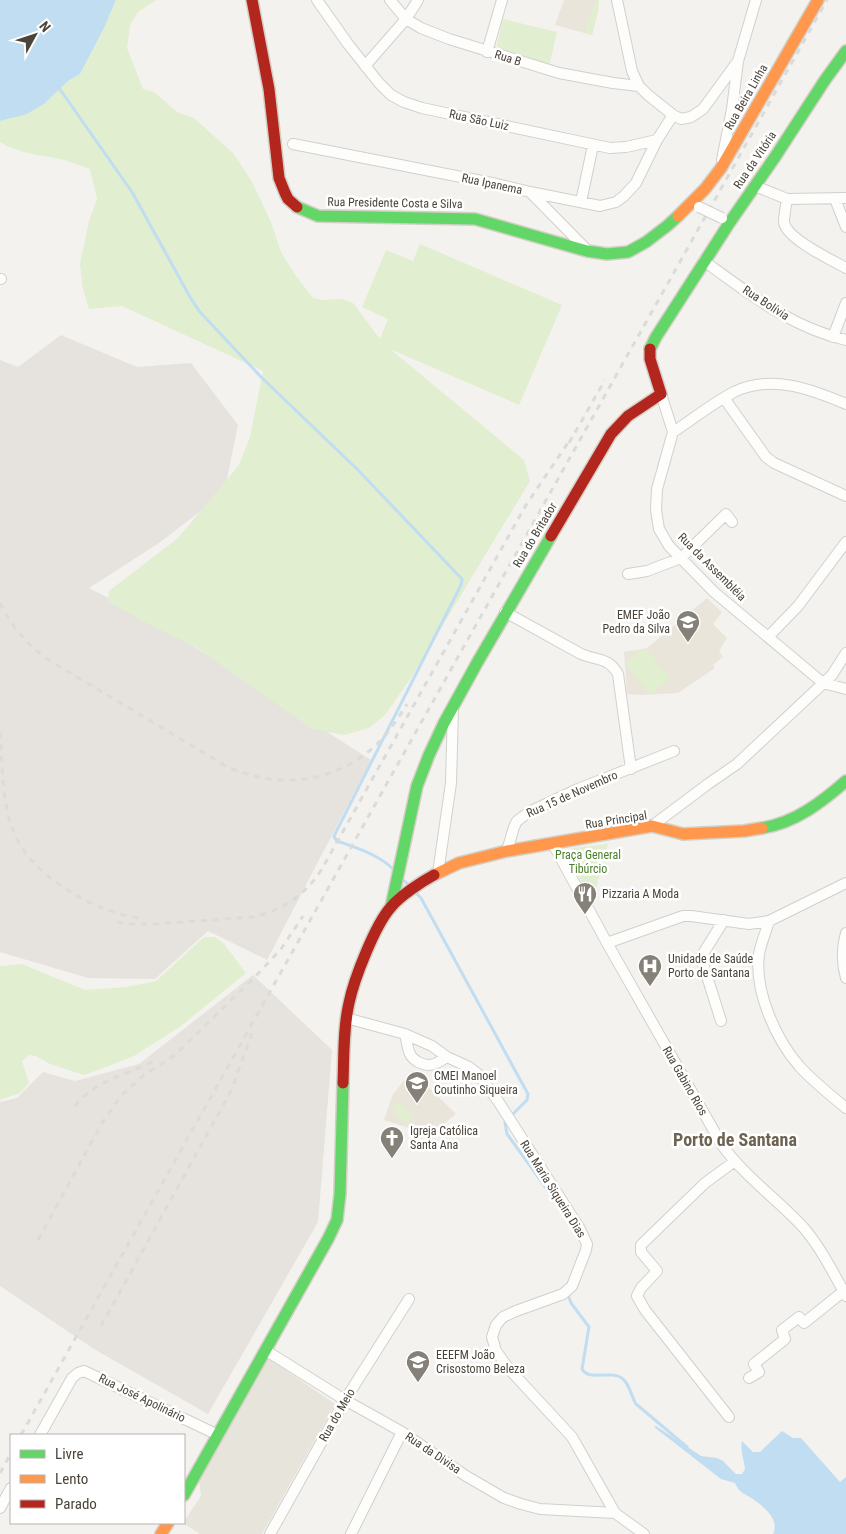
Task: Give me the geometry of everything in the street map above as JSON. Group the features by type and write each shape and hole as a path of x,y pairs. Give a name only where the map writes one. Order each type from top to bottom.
{"street":[{"name":"Rua Presidente Costa e Silva","path":"252,0 270,89 279,178 283,192 293,205 304,212 318,216 475,219 587,251 607,254 628,252 646,242 695,205"},
{"name":"Rua São Luiz","path":"317,0 348,44 390,95 404,102 422,108 610,148 626,148 657,140"},
{"name":"Rua B","path":"390,0 406,19 421,28 449,39 559,73 639,86"},
{"path":"366,66 406,19 418,0"},
{"path":"487,52 502,0"},
{"path":"617,0 632,70 639,86 673,115 681,119 691,117 703,109 738,61"},
{"path":"721,168 732,109 738,61 756,0"},
{"name":"Rua Beira Linha","path":"695,205 705,188 721,168 818,0"},
{"name":"Rua da Vitória","path":"726,220 775,157 846,51"},
{"path":"657,140 673,115"},
{"name":"Rua Ipanema","path":"293,144 600,206 616,202 636,183 657,140"},
{"path":"581,202 594,145"},
{"path":"754,186 787,199 841,198 846,226"},
{"path":"530,192 587,251"},
{"path":"787,199 784,223 787,230 799,240 846,268"},
{"path":"695,205 726,220 704,261 650,349 650,358 672,432 724,398 752,386 777,383 799,386 846,404"},
{"name":"Rua Bolívia","path":"704,261 753,296 795,322 832,337 846,340"},
{"path":"832,337 846,303"},
{"name":"Rua do Britador","path":"392,907 417,786 422,770 453,708 505,612 611,434 635,410 661,394"},
{"path":"724,398 766,457 774,463 846,496"},
{"name":"Rua da Assembléia","path":"672,432 657,489 656,510 659,529 669,546 714,592 823,683 846,689"},
{"path":"628,574 647,571 681,558 726,514 732,522"},
{"path":"768,637 798,606 846,542"},
{"name":"Rua 15 de Novembro","path":"505,612 581,654 606,660 614,666 618,674 631,768"},
{"path":"652,826 737,764 832,675 846,653"},
{"name":"Rua do Britador","path":"438,873 451,782 453,708"},
{"name":"Rua 15 de Novembro","path":"507,851 514,827 522,816 578,789 674,752"},
{"name":"Rua Principal","path":"392,907 410,891 438,873 459,864 507,851 652,826 683,834 744,831 776,826 800,815 829,796 846,781"},
{"name":"Rua Gabino Rios","path":"553,844 716,1134 735,1161 803,1227 820,1250 845,1293"},
{"path":"607,943 684,916 749,924 769,921 846,883"},
{"path":"185,1493 337,1220 340,1194 346,1018 356,979 379,925 392,907"},
{"path":"721,1021 701,957 724,920"},
{"path":"769,921 759,954 758,976 764,1002 778,1035 799,1066 846,1108"},
{"path":"846,932 843,954 843,969 846,978"},
{"name":"Rua Maria Siqueira Dias","path":"346,1018 405,1034 432,1046 447,1057 469,1067 478,1074 498,1101 585,1237 586,1250 572,1286 553,1298 503,1317 496,1325 492,1337 496,1351 509,1370 572,1437 615,1513 644,1534"},
{"path":"405,1034 410,1054 414,1060 430,1066 447,1057"},
{"path":"729,1416 645,1310 637,1296 641,1288 656,1271 641,1252 641,1244 705,1183 735,1161"},
{"path":"749,1378 759,1372 754,1364 785,1339 782,1330 799,1317 804,1323 845,1293"},
{"name":"Rua do Meio","path":"270,1534 345,1400 409,1299"},
{"name":"Rua da Divisa","path":"265,1350 345,1400 402,1432 488,1490 520,1504 540,1509 615,1513"},
{"name":"Rua José Apolinário","path":"41,1434 72,1378 84,1371 218,1435"},
{"path":"350,1534 402,1432"},
{"path":"0,1508 10,1490"}],"shaded area":[{"path":"564,0 599,0 592,35 555,25"},
{"path":"61,335 137,367 191,363 238,425 224,493 159,543 89,588 159,624 371,760 267,960 208,931 155,979 88,978 0,952 0,360 18,367"},
{"name":"EMEF João Pedro da Silva","path":"707,598 722,612 713,624 727,638 719,651 723,657 713,665 715,668 678,693 627,694 624,652 647,648"},
{"path":"253,975 332,1050 318,1222 208,1414 94,1349 0,1286 0,1102 17,1098 43,1072 75,1081 139,1064"},
{"name":"CMEI Manoel Coutinho Siqueira","path":"412,1071 456,1114 436,1130 438,1133 434,1136 384,1120 393,1094"},
{"path":"268,1358 335,1404 262,1534 200,1534 185,1524 185,1520 201,1496 199,1481"}],"green space":[{"path":"116,0 156,0 138,12 130,25 127,48 143,89 154,92 177,112 194,118 234,154 252,182 271,222 281,252 313,298 324,300 342,299 353,303 380,339 388,319 362,307 386,250 413,261 420,244 562,305 519,405 390,349 524,460 530,481 411,678 385,715 369,728 344,735 312,729 196,647 142,621 108,601 109,591 178,538 239,465 250,437 263,371 122,306 89,309 83,289 80,264 89,221 97,199 90,169 64,160 23,152 0,142 0,121 13,118 45,103 68,81 80,74"},
{"path":"596,0 599,0 598,11 592,35 563,27 585,32"},
{"path":"503,19 557,32 549,67 495,53"},
{"path":"642,649 647,649 670,678 651,695 625,664"},
{"name":"Praça General Tibúrcio","path":"608,844 593,899 589,898 570,859 571,850 573,848"},
{"path":"204,937 215,937 224,944 246,973 181,1026 134,1056 101,1069 84,1075 29,1055 22,1061 29,1083 20,1093 0,1100 0,966 22,964 85,990 126,987 156,981"},
{"path":"399,1101 414,1115 406,1125 391,1109"}],"water":[{"path":"0,0 116,0 80,74 68,81 45,103 27,114 0,121"},
{"path":"656,1426 701,1456 717,1458 723,1461 736,1474 742,1474 745,1469 742,1441 753,1452 760,1452 782,1431 793,1438 801,1438 840,1482 846,1477 846,1534 773,1534 775,1529 773,1518 766,1510 739,1490 735,1483 721,1479 654,1427"}],"waterway":[{"path":"59,88 132,192 199,311 261,377 358,470 462,579 461,585 334,837 337,841 375,856 395,871"},
{"path":"401,878 411,887"},
{"path":"415,892 421,898 528,1094 527,1100 505,1122 507,1134 565,1214"},
{"path":"567,1292 571,1303 589,1327 582,1369 585,1373 590,1375 613,1375 623,1379 636,1404 687,1447"}],"railway":[{"path":"22,1434 827,0"},
{"path":"569,443 605,380"},
{"path":"117,922 156,924 253,917 274,910 293,900 310,885 323,867 526,505 572,437"},
{"path":"0,603 20,634 47,659 224,765 244,773 265,778 306,779 345,767 380,741 407,704"},
{"path":"0,732 6,804 11,824 19,842 31,859 48,876 79,897 103,908 138,918"},
{"path":"38,1240 102,1123 121,1096 144,1075 175,1055 252,980 281,949 303,916"},
{"path":"101,1326 231,1091 252,1033"},
{"path":"75,1106 83,1097 102,1084 154,1061"},
{"path":"0,1473 10,1455"}],"traffic: fast":[{"path":"650,349 730,222 846,51"},
{"path":"297,207 318,216 475,219 587,251 607,254 628,252 646,242 678,216"},
{"path":"391,907 417,786 429,755 444,723 477,663 551,536"},
{"path":"762,828 786,822 797,816 818,804 846,781"},
{"path":"185,1493 337,1220 340,1194 343,1083"}],"traffic: slow":[{"path":"678,216 705,189 721,168 818,0"},
{"path":"434,875 459,863 507,851 652,826 683,834 744,831 762,828"},
{"path":"161,1534 167,1524"}],"traffic: jam":[{"path":"252,0 269,89 279,178 288,199 297,207"},
{"path":"551,536 611,434 628,416 661,394 650,359 650,349"},
{"path":"343,1083 347,1013 355,980 366,953 378,926 391,907 411,889 434,875"}],"place":[{"name":"EMEF João Pedro da Silva","path":"688,643"},
{"name":"Pizzaria A Moda","path":"585,915"},
{"name":"Unidade de Saúde Porto de Santana","path":"650,987"},
{"name":"CMEI Manoel Coutinho Siqueira","path":"417,1104"},
{"name":"Igreja Católica Santa Ana","path":"392,1159"},
{"name":"EEEFM João Crisostomo Beleza","path":"418,1383"}],"district":[{"name":"Porto de Santana","path":"735,1140"}]}
